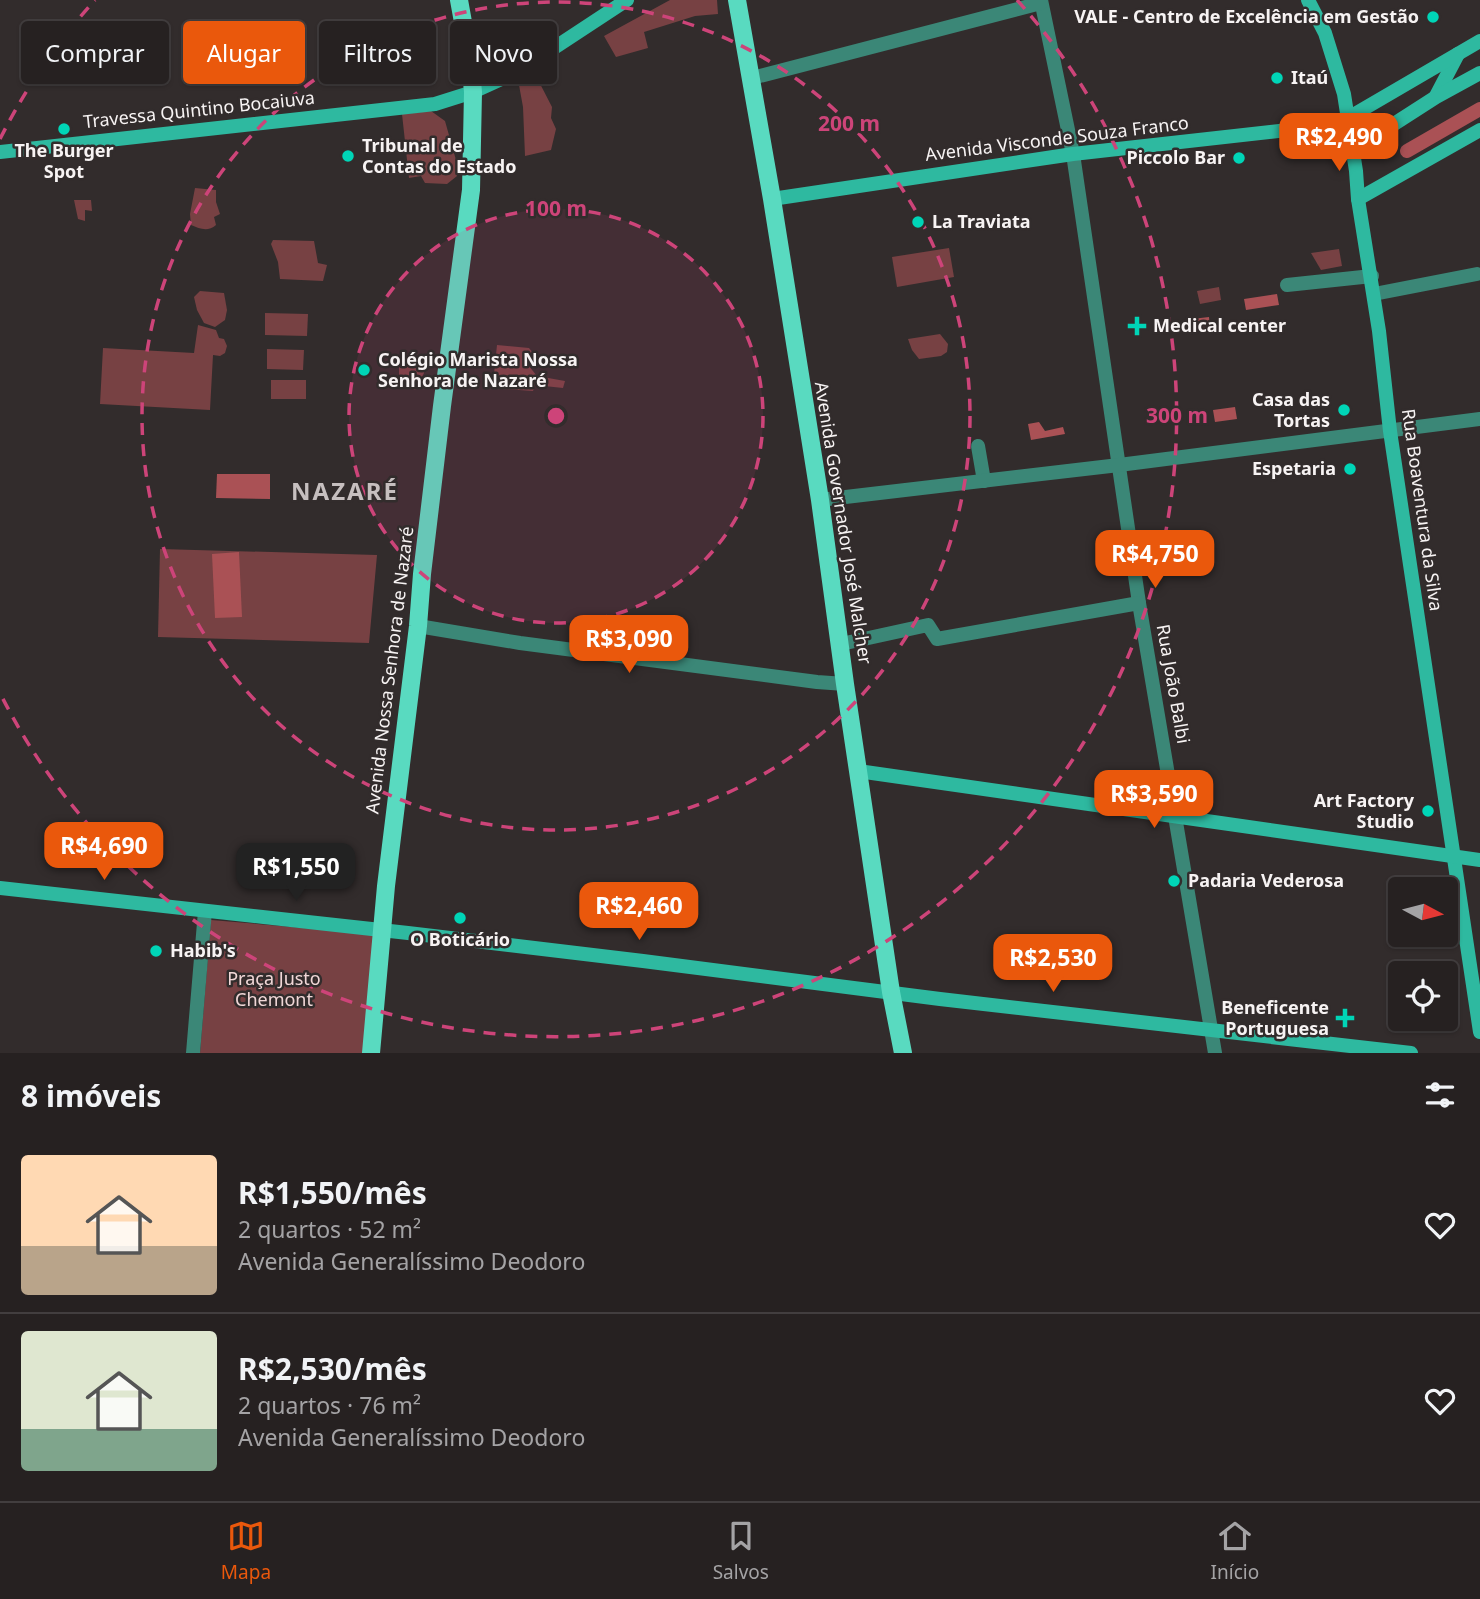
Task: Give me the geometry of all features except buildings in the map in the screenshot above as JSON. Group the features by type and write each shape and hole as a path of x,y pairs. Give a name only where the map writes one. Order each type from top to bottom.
{"main road":[{"name":"Avenida Nossa Senhora de Nazaré","path":"371,1053 397,792 440,418 471,190 473,92 459,0"},
{"name":"Avenida Governador José Malcher","path":"737,0 820,500 891,992 903,1053"}],"street":[{"name":"Travessa Quintino Bocaiuva","path":"0,152 104,134 435,104 473,92 519,71 627,0"},
{"name":"Rua Boaventura da Silva","path":"1308,0 1325,33 1344,94 1358,199 1372,276 1390,431 1480,1032"},
{"path":"752,78 1041,1"},
{"name":"Rua João Balbi","path":"1041,1 1073,154 1139,603 1216,1053"},
{"name":"Avenida Visconde Souza Franco","path":"772,199 1073,154 1304,128 1348,118 1480,41"},
{"path":"1436,97 1458,54"},
{"path":"1352,144 1394,124 1480,73"},
{"path":"1358,199 1480,130"},
{"path":"1374,293 1477,274"},
{"path":"1287,285 1372,276"},
{"path":"820,500 1119,466 1480,419"},
{"path":"978,446 984,481"},
{"path":"841,644 928,625 937,639 1139,603"},
{"path":"418,626 533,645 845,684"},
{"path":"858,771 1480,860"},
{"path":"0,888 383,930 1411,1053"},
{"path":"193,1053 205,911"}],"green space":[{"path":"670,0 717,0 718,14 695,16 644,32 648,48 616,57 604,36"},
{"path":"540,84 552,107 551,118 556,129 551,150 525,156 523,107 519,85"},
{"path":"431,111 445,121 456,160 457,176 447,184 425,183 421,176 409,178 402,114"},
{"path":"195,188 216,190 220,214 214,217 216,225 210,229 191,225 190,214"},
{"path":"74,200 91,200 92,211 85,210 85,221 78,219"},
{"path":"273,240 314,241 318,263 327,265 323,281 280,279 278,262 271,244"},
{"path":"949,248 954,277 897,287 892,257"},
{"path":"1339,249 1342,266 1321,270 1311,253"},
{"path":"1219,287 1221,300 1200,304 1197,291"},
{"path":"200,291 224,293 227,310 225,320 215,327 204,323 197,310 194,297"},
{"path":"265,313 308,314 307,336 265,335"},
{"path":"198,325 216,330 227,346 225,353 220,356 213,355 210,410 100,404 103,348 194,353"},
{"path":"940,334 948,344 947,352 941,356 919,359 908,339"},
{"path":"497,345 529,348 536,357 528,365 537,376 565,381 563,388 535,385 533,391 503,389 493,384"},
{"path":"267,349 304,350 303,370 267,369"},
{"path":"421,359 425,361 424,373 415,390 399,379 399,362"},
{"path":"271,380 306,380 306,399 271,399"},
{"path":"160,549 377,555 369,643 158,637"},
{"name":"Praça Justo Chemont","path":"211,920 374,934 364,1053 200,1053"}],"shaded area":[{"path":"1277,294 1279,305 1246,310 1244,299"},
{"path":"1209,317 1210,327 1187,330 1186,324 1192,323 1192,319"},
{"path":"1235,407 1237,419 1215,422 1213,410"},
{"path":"1039,422 1045,431 1063,427 1065,434 1031,440 1028,424"},
{"path":"217,474 270,474 270,499 216,498"},
{"path":"239,552 242,617 215,618 212,554"}],"waterway":[{"path":"1407,151 1480,109"}],"place":[{"name":"VALE - Centro de Excelência em Gestão","path":"1433,17"},
{"name":"Itaú","path":"1277,78"},
{"name":"The Burger Spot","path":"64,129"},
{"name":"Tribunal de Contas do Estado","path":"348,156"},
{"name":"Piccolo Bar","path":"1239,158"},
{"name":"La Traviata","path":"918,222"},
{"name":"Medical center","path":"1137,326"},
{"name":"Colégio Marista Nossa Senhora de Nazaré","path":"364,370"},
{"name":"Casa das Tortas","path":"1344,410"},
{"name":"Espetaria","path":"1350,469"},
{"name":"Art Factory Studio","path":"1428,811"},
{"name":"Padaria Vederosa","path":"1174,881"},
{"name":"O Boticário","path":"460,918"},
{"name":"Habib's","path":"156,951"},
{"name":"Beneficente Portuguesa","path":"1345,1018"}],"district":[{"name":"NAZARÉ","path":"345,492"}]}
